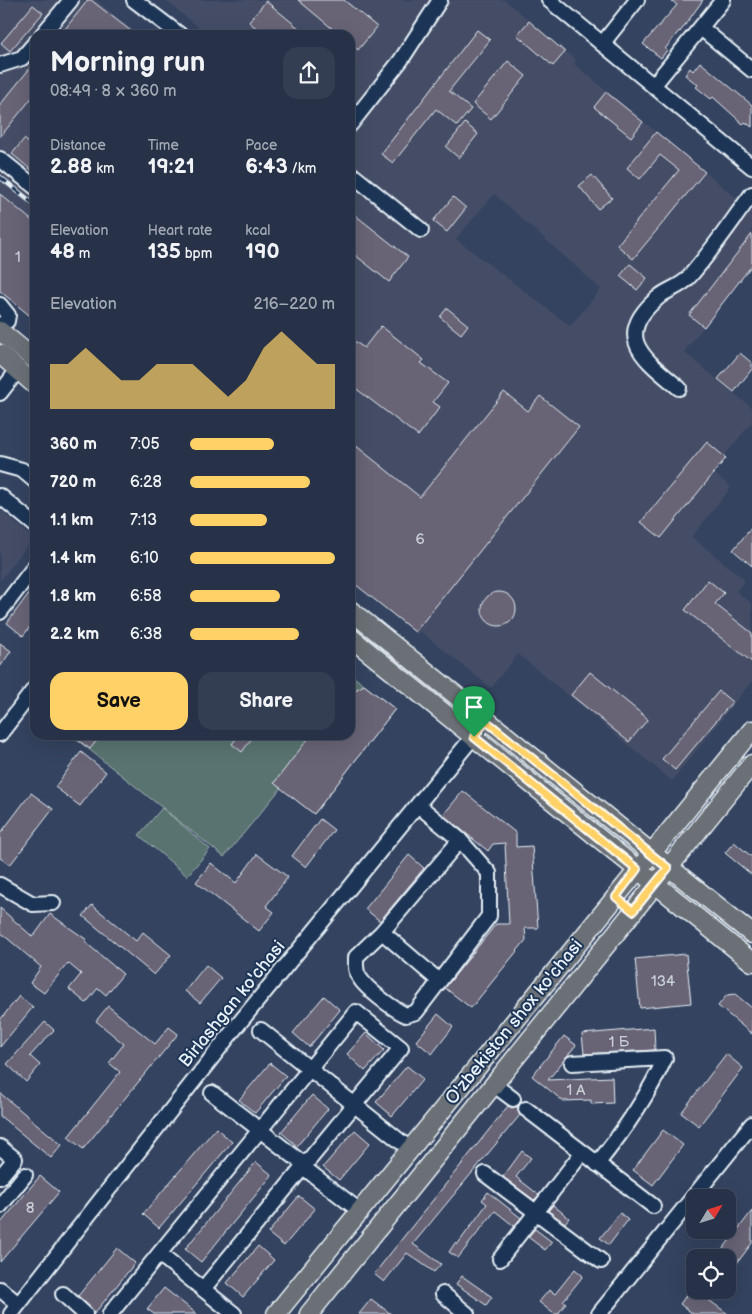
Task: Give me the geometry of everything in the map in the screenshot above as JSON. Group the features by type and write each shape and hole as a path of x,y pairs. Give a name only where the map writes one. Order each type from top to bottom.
{"main road":[{"path":"0,331 30,356"},
{"path":"0,354 30,381"},
{"path":"355,614 752,934"},
{"path":"355,641 752,962"},
{"name":"O'zbekiston shox ko'chasi","path":"276,1314 752,730"},
{"name":"O'zbekiston shox ko'chasi","path":"308,1314 752,764"},
{"path":"675,824 691,838"},
{"path":"616,897 633,911"}],"street":[{"path":"46,30 71,0"},
{"path":"134,0 173,30"},
{"path":"355,118 400,60 440,0"},
{"path":"550,0 751,164"},
{"path":"602,44 637,0"},
{"path":"654,86 724,0"},
{"path":"701,28 752,70"},
{"path":"0,65 22,58 30,49"},
{"path":"0,159 30,183"},
{"path":"355,177 421,230"},
{"path":"679,388 646,361 635,346 636,328 641,314 661,296 688,279 752,194"},
{"path":"0,304 8,315 7,321 0,325"},
{"path":"0,393 18,370"},
{"path":"0,464 22,470 30,477"},
{"path":"0,496 30,521"},
{"path":"0,612 30,573"},
{"path":"0,734 30,695"},
{"name":"Birlashgan ko'chasi","path":"15,1309 236,1027 486,721"},
{"path":"418,805 460,840 489,873 489,916 438,980 416,1012 406,1015 395,1010 359,978 356,968 356,957 382,932 460,840"},
{"path":"0,885 33,904 53,904"},
{"path":"382,932 438,980"},
{"path":"110,1314 356,1012 401,1048 203,1289"},
{"path":"261,1030 411,1150"},
{"path":"572,1063 665,1058 656,1079 622,1132 596,1164"},
{"path":"493,1084 513,1099"},
{"path":"212,1093 361,1212"},
{"path":"526,1109 653,1206"},
{"path":"599,1314 752,1124"},
{"path":"0,1147 15,1160 0,1177"},
{"path":"500,1259 538,1213 582,1153"},
{"path":"485,1174 601,1261"},
{"path":"0,1206 25,1175"},
{"path":"159,1254 234,1314"},
{"path":"0,1290 15,1309"},
{"path":"63,1294 85,1314"},
{"path":"443,1294 467,1314"}],"shaded area":[{"path":"0,0 96,0 133,30 30,30 30,316 0,291"},
{"path":"165,0 505,0 576,60 574,64 752,211 752,265 684,352 752,408 752,422 724,456 726,458 714,473 731,487 692,537 745,580 736,591 752,604 752,681 672,781 518,654 491,688 420,631 417,635 355,584 355,30 202,30","holes":["494,194 601,289 570,326 456,239"]},
{"path":"0,510 30,535 30,542 0,581"}],"green space":[{"path":"355,678 395,709 314,814 281,788 224,857 77,740 355,740"},
{"path":"162,808 210,849 187,876 139,835"}],"building":[{"path":"88,0 91,0 130,30 66,30 65,29"},
{"path":"298,0 344,0 377,27 358,50 355,47 355,30 334,30"},
{"path":"671,0 703,0 665,49 667,50 661,58 643,44 677,5"},
{"path":"266,1 301,30 259,30 249,22"},
{"path":"33,5 43,13 10,51 1,43"},
{"path":"529,21 565,52 553,66 517,35"},
{"path":"477,30 490,40 449,91 471,109 457,126 436,109 393,163 381,154"},
{"path":"508,61 526,76 491,119 473,104"},
{"path":"700,62 752,105 752,127 745,122 743,124 713,97 711,99 696,87 698,85 685,75 690,68 693,71"},
{"path":"30,68 30,100 0,137 0,105"},
{"path":"606,92 643,122 631,137 594,107"},
{"path":"465,123 478,134 459,158 446,147"},
{"path":"656,132 705,172 633,259 617,245 679,170 660,155 640,179 627,168"},
{"path":"24,139 30,144 30,169 12,154"},
{"path":"592,175 612,198 598,209 579,186"},
{"path":"0,194 30,219 30,316 0,291"},
{"path":"453,197 466,208 447,232 433,221"},
{"path":"355,215 408,257 389,282 355,255"},
{"path":"752,234 752,265 704,327 689,315"},
{"path":"630,264 647,278 637,290 620,276"},
{"path":"447,308 468,325 461,334 440,317"},
{"path":"381,326 424,360 421,363 448,383 433,402 440,407 418,436 355,388 355,342 364,348"},
{"path":"740,353 752,363 752,369 734,392 718,379"},
{"path":"504,392 528,411 540,396 579,427 415,632 355,584 355,445 420,497"},
{"path":"707,442 726,458 661,538 641,522"},
{"path":"752,527 752,566 733,550"},
{"path":"708,580 724,593 715,604 752,633 752,662 685,610"},
{"path":"30,592 30,627 23,636 7,623"},
{"path":"499,592 506,593 511,597 515,602 515,616 511,621 506,625 499,626 492,625 487,621 483,616 482,609 483,602 487,597 492,593"},
{"path":"0,643 11,651 0,667"},
{"path":"590,672 648,719 629,742 571,695"},
{"path":"364,685 395,709 314,814 274,783 307,740 355,740 355,690"},
{"path":"719,691 732,702 675,770 662,759"},
{"path":"78,740 97,740 90,749"},
{"path":"235,740 250,740 242,752 232,744"},
{"path":"81,752 106,772 80,806 55,787"},
{"path":"463,791 516,833 516,847 532,846 538,928 525,928 526,940 471,1008 445,988 496,924 509,924 505,843 493,844 488,851 443,815"},
{"path":"31,793 53,809 10,865 0,858 0,834"},
{"path":"320,819 334,830 306,867 292,856"},
{"path":"734,842 752,857 752,875 725,853"},
{"path":"257,854 288,877 266,906 274,912 259,931 196,882 211,863 236,883"},
{"path":"409,855 424,868 380,921 365,909"},
{"path":"92,905 136,941 143,932 171,955 154,975 83,916"},
{"path":"0,908 33,937 50,914 87,940 85,942 123,974 106,995 98,988 86,1003 69,989 81,974 68,963 44,993 30,983 41,967 0,932"},
{"path":"686,954 691,1003 640,1008 635,959"},
{"path":"206,965 221,978 200,1003 185,991"},
{"path":"735,994 752,1008 752,1034 718,1006 727,995"},
{"path":"19,996 33,1007 0,1047 0,1020"},
{"path":"324,996 340,1010 309,1047 293,1033"},
{"path":"108,1006 155,1044 169,1027 178,1034 83,1149 68,1137 120,1072 109,1063 124,1044 96,1021"},
{"path":"438,1014 453,1027 432,1054 416,1041"},
{"path":"45,1022 54,1030 30,1056 40,1065 26,1082 7,1064"},
{"path":"654,1028 655,1050 584,1054 582,1034"},
{"path":"366,1033 384,1050 365,1071 347,1054"},
{"path":"564,1036 576,1045 548,1080 612,1077 613,1103 591,1104 591,1100 563,1101 532,1076"},
{"path":"726,1054 743,1068 699,1126 681,1113"},
{"path":"270,1063 286,1076 255,1113 239,1100"},
{"path":"407,1066 423,1079 392,1116 376,1102"},
{"path":"0,1093 62,1145 51,1158 0,1116"},
{"path":"312,1095 328,1109 297,1146 281,1132"},
{"path":"508,1106 512,1108 518,1106 520,1115 413,1244 441,1264 434,1272 407,1253 384,1282 374,1274"},
{"path":"216,1128 232,1142 159,1228 143,1214"},
{"path":"355,1130 370,1143 339,1180 323,1167"},
{"path":"663,1130 683,1145 653,1185 633,1170"},
{"path":"522,1151 531,1158 516,1177 539,1195 534,1200 503,1177"},
{"path":"256,1162 272,1175 201,1262 185,1249"},
{"path":"40,1176 59,1192 0,1262 0,1224"},
{"path":"488,1192 521,1218 514,1226 495,1211 458,1258 449,1252 455,1243 457,1245 487,1204 482,1200"},
{"path":"299,1196 315,1209 284,1246 268,1233"},
{"path":"553,1205 569,1218 565,1223 548,1211"},
{"path":"752,1211 752,1243 736,1264 736,1249 723,1249 731,1239 736,1239 736,1232"},
{"path":"620,1213 628,1220 609,1245 600,1238"},
{"path":"535,1229 552,1242 545,1250 528,1237"},
{"path":"258,1246 274,1260 243,1297 227,1283"},
{"path":"117,1248 135,1263 94,1314 91,1308 78,1296"},
{"path":"575,1269 583,1276 563,1301 566,1303 558,1314 554,1314 539,1302 549,1290 555,1294"},
{"path":"462,1276 492,1297 486,1305 456,1284"},
{"path":"164,1288 197,1314 154,1314 147,1309"},
{"path":"686,1296 686,1299 707,1299 728,1314 693,1314 680,1304"},
{"path":"371,1299 391,1314 359,1314"}],"railway":[{"path":"0,177 30,201"}],"route":[{"path":"486,721 668,868 633,911 616,897 637,869 474,737 486,721"}]}
